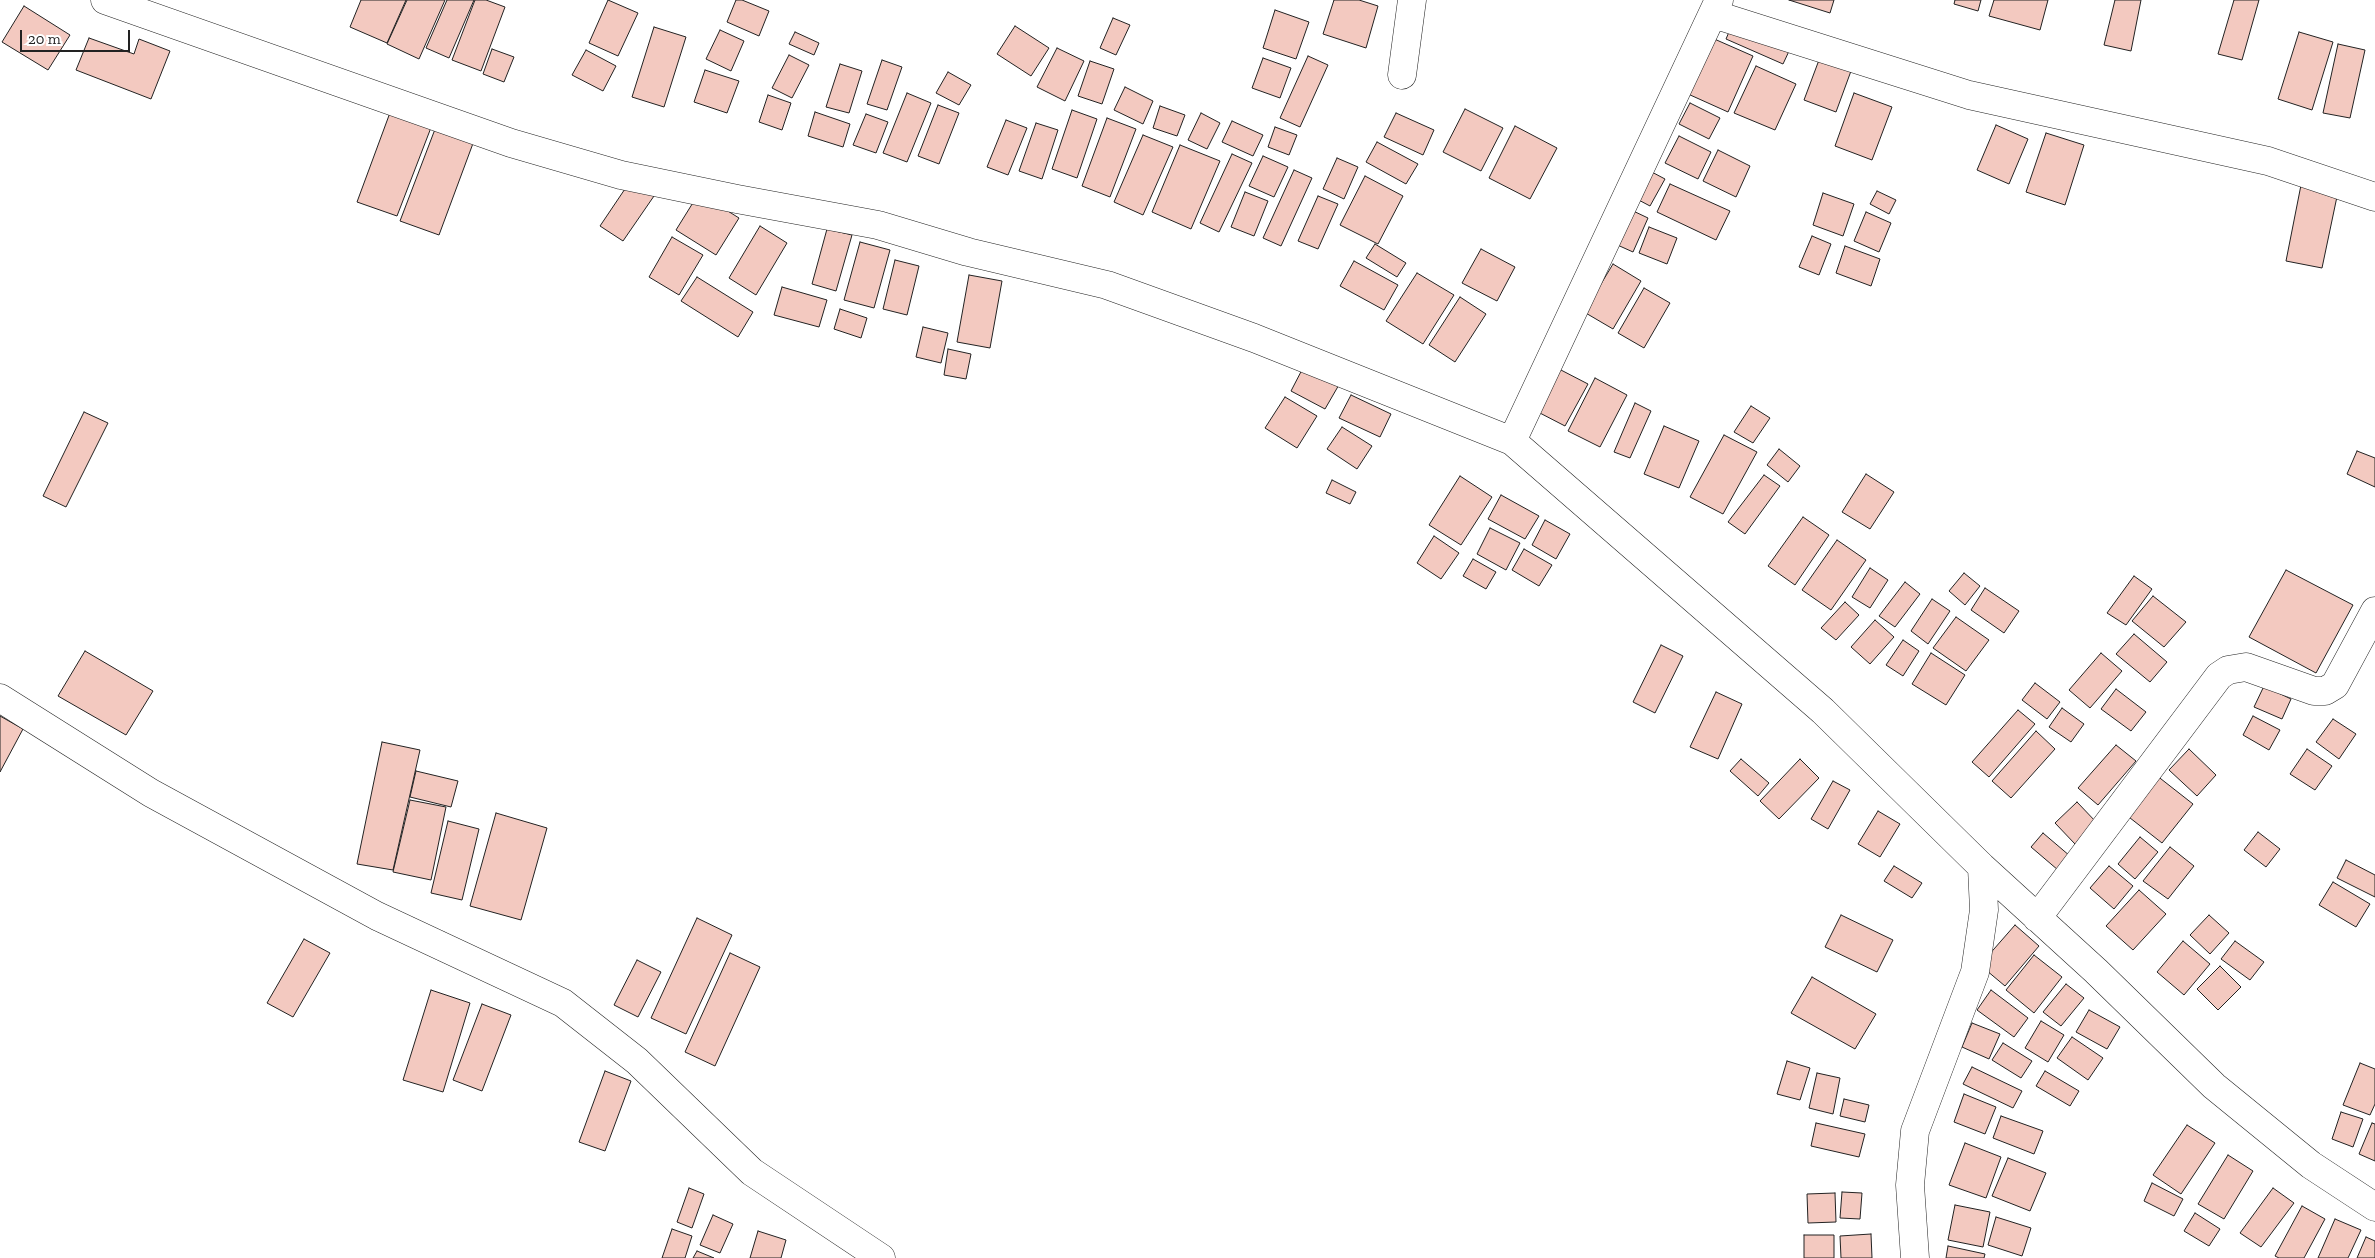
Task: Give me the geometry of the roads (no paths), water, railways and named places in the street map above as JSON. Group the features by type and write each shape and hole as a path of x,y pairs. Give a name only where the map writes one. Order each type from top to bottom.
{"street":[{"path":"105,0 511,143 621,175 736,200 878,225 968,252 1106,285 1254,338 1512,441 1823,712 1982,867 2096,971 2214,1086 2311,1165 2375,1207"},
{"path":"1402,74 1412,0"},
{"path":"1512,441 1716,7 1969,94 2268,161 2375,197"},
{"path":"2037,918 2219,676 2228,670 2246,666 2314,691 2326,691 2335,685 2375,611"},
{"path":"0,698 151,793 360,906 563,1003 637,1062 752,1172 881,1258"},
{"path":"1914,1258 1910,1185 1915,1131 1976,972 1984,910 1982,867"}]}
